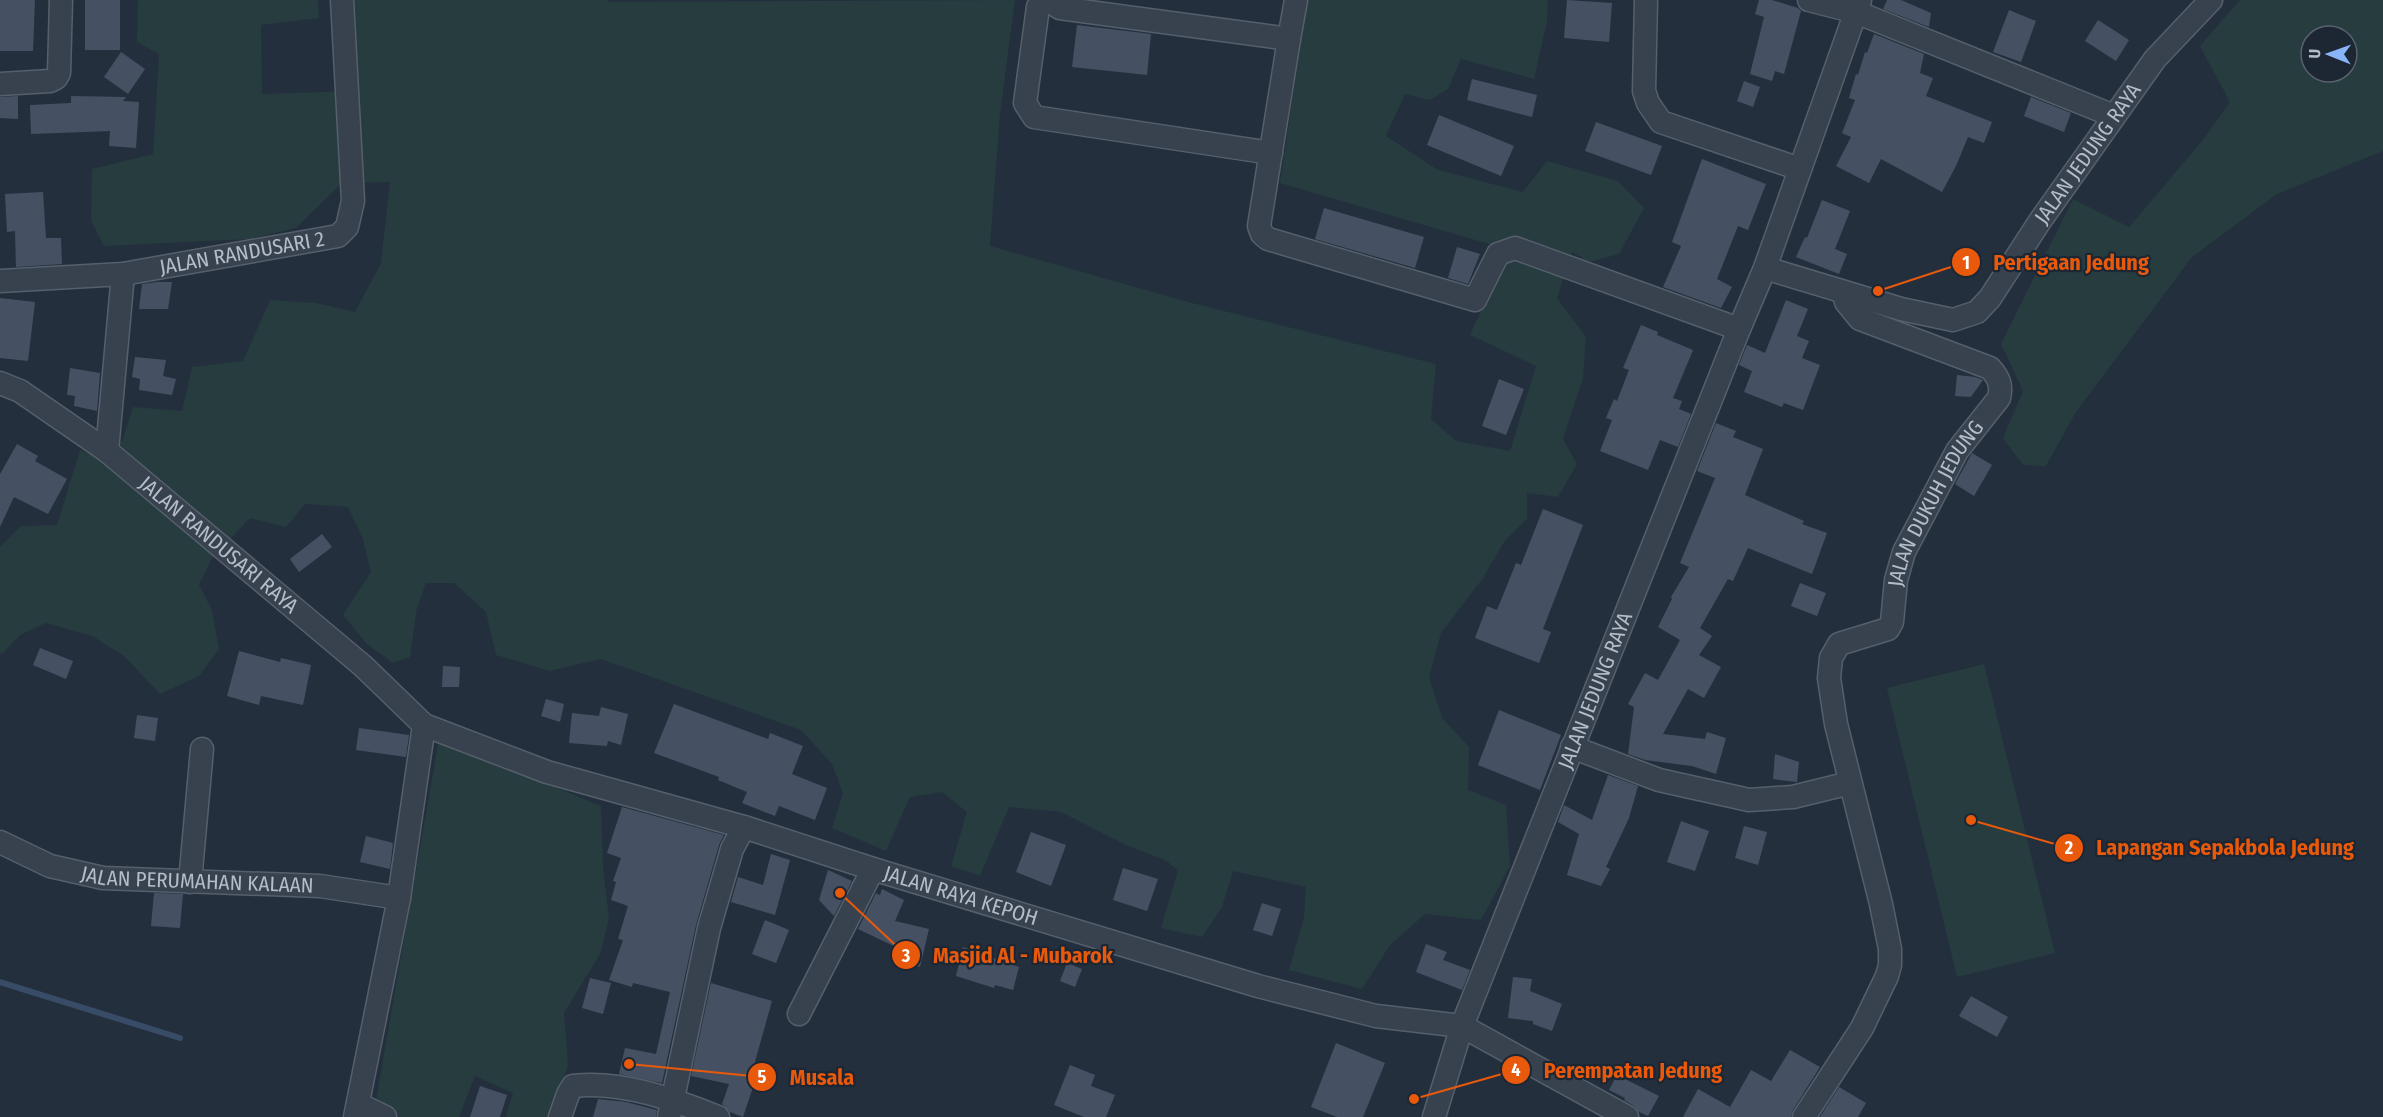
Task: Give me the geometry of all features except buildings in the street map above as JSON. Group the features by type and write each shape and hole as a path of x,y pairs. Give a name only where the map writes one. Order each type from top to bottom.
{"street":[{"path":"0,84 50,81 59,74 61,0"},
{"name":"JALAN RANDUSARI 2","path":"0,281 123,274 338,236 347,227 353,201 342,0"},
{"path":"1271,153 1034,117 1025,103 1026,85 1037,28 1038,7 1048,0 1060,8 1289,39"},
{"path":"1296,0 1259,226 1262,234 1268,239 1476,300 1498,254 1515,248 1739,329"},
{"path":"1646,0 1644,91 1648,103 1661,122 1800,169"},
{"path":"1809,0 1858,6 2114,116"},
{"name":"JALAN JEDUNG RAYA","path":"1765,268 1901,309 1953,320 1977,312 1990,298 2040,221 2155,59 2211,0"},
{"name":"JALAN JEDUNG RAYA","path":"1434,1117 1462,1026 1765,268 1858,6"},
{"path":"107,452 123,274"},
{"name":"JALAN DUKUH JEDUNG","path":"1843,292 1846,302 1860,319 1990,368 1997,376 2001,390 1999,398 1956,451 1904,552 1896,580 1892,622 1888,629 1839,644 1831,658 1829,678 1836,724 1850,783"},
{"name":"JALAN RANDUSARI RAYA","path":"0,382 20,391 107,452 363,666 424,725"},
{"path":"385,1117 357,1111 399,898 424,725"},
{"name":"JALAN RAYA KEPOH","path":"424,725 547,772 744,827 873,869 1258,986 1376,1016 1462,1026 1627,1117"},
{"path":"1572,747 1659,780 1749,800 1793,797 1850,783 1890,949 1890,965 1862,1028 1804,1117"},
{"path":"190,882 202,749"},
{"path":"671,1108 709,928 732,849 744,827"},
{"name":"JALAN PERUMAHAN KALAAN","path":"0,842 50,866 92,875 190,882 320,886 399,898"},
{"path":"799,1014 873,869"},
{"path":"560,1117 573,1086 585,1084 609,1086 671,1108 718,1117"}],"green space":[{"path":"138,0 318,0 319,18 261,25 262,94 355,91 354,0 608,0 608,2 1015,0 1000,114 990,246 1192,303 1436,364 1431,419 1456,441 1510,451 1536,366 1470,335 1505,257 1489,244 1280,183 1307,0 1548,0 1547,21 1534,79 1461,59 1448,89 1430,100 1405,94 1386,136 1438,170 1523,192 1547,161 1618,181 1644,208 1619,254 1589,262 1572,252 1557,298 1586,337 1583,378 1563,439 1577,464 1558,497 1527,493 1527,519 1504,542 1483,578 1441,633 1429,677 1442,718 1469,747 1468,790 1506,805 1510,866 1481,920 1425,914 1390,945 1362,989 1289,970 1304,917 1306,887 1233,871 1222,907 1202,937 1161,928 1178,870 1165,860 1126,845 1061,812 1009,807 980,876 951,866 967,812 942,792 910,797 886,851 832,828 843,793 832,764 801,730 601,659 549,671 496,655 486,612 454,583 426,583 417,608 410,657 393,663 367,644 343,615 371,572 363,539 348,507 305,504 286,527 250,518 212,558 199,585 212,610 219,649 199,676 160,694 124,656 92,636 46,623 20,635 3,653 0,653 0,547 21,526 57,525 80,450 94,455 122,441 133,407 182,411 192,367 243,361 270,300 316,303 355,312 381,263 390,182 342,183 296,228 250,239 104,246 91,221 92,169 153,154 159,54 137,42"},
{"path":"2240,0 2383,0 2383,151 2277,194 2192,257 2076,412 2046,466 2023,465 2003,438 2023,391 2001,344 2073,199 2129,227 2203,140 2230,102 2200,46"},
{"path":"1984,664 2055,953 1957,977 1887,688"},
{"path":"439,739 601,806 603,868 609,918 600,954 564,1013 568,1066 549,1117 506,1117 513,1093 475,1076 459,1117 400,1117 375,1105"}],"waterway":[{"path":"0,982 180,1038"}],"place":[{"name":"Pertigaan Jedung","path":"1878,291"},
{"name":"Lapangan Sepakbola Jedung","path":"1971,820"},
{"name":"Masjid Al - Mubarok","path":"840,893"},
{"name":"Musala","path":"629,1064"},
{"name":"Perempatan Jedung","path":"1414,1099"}]}
